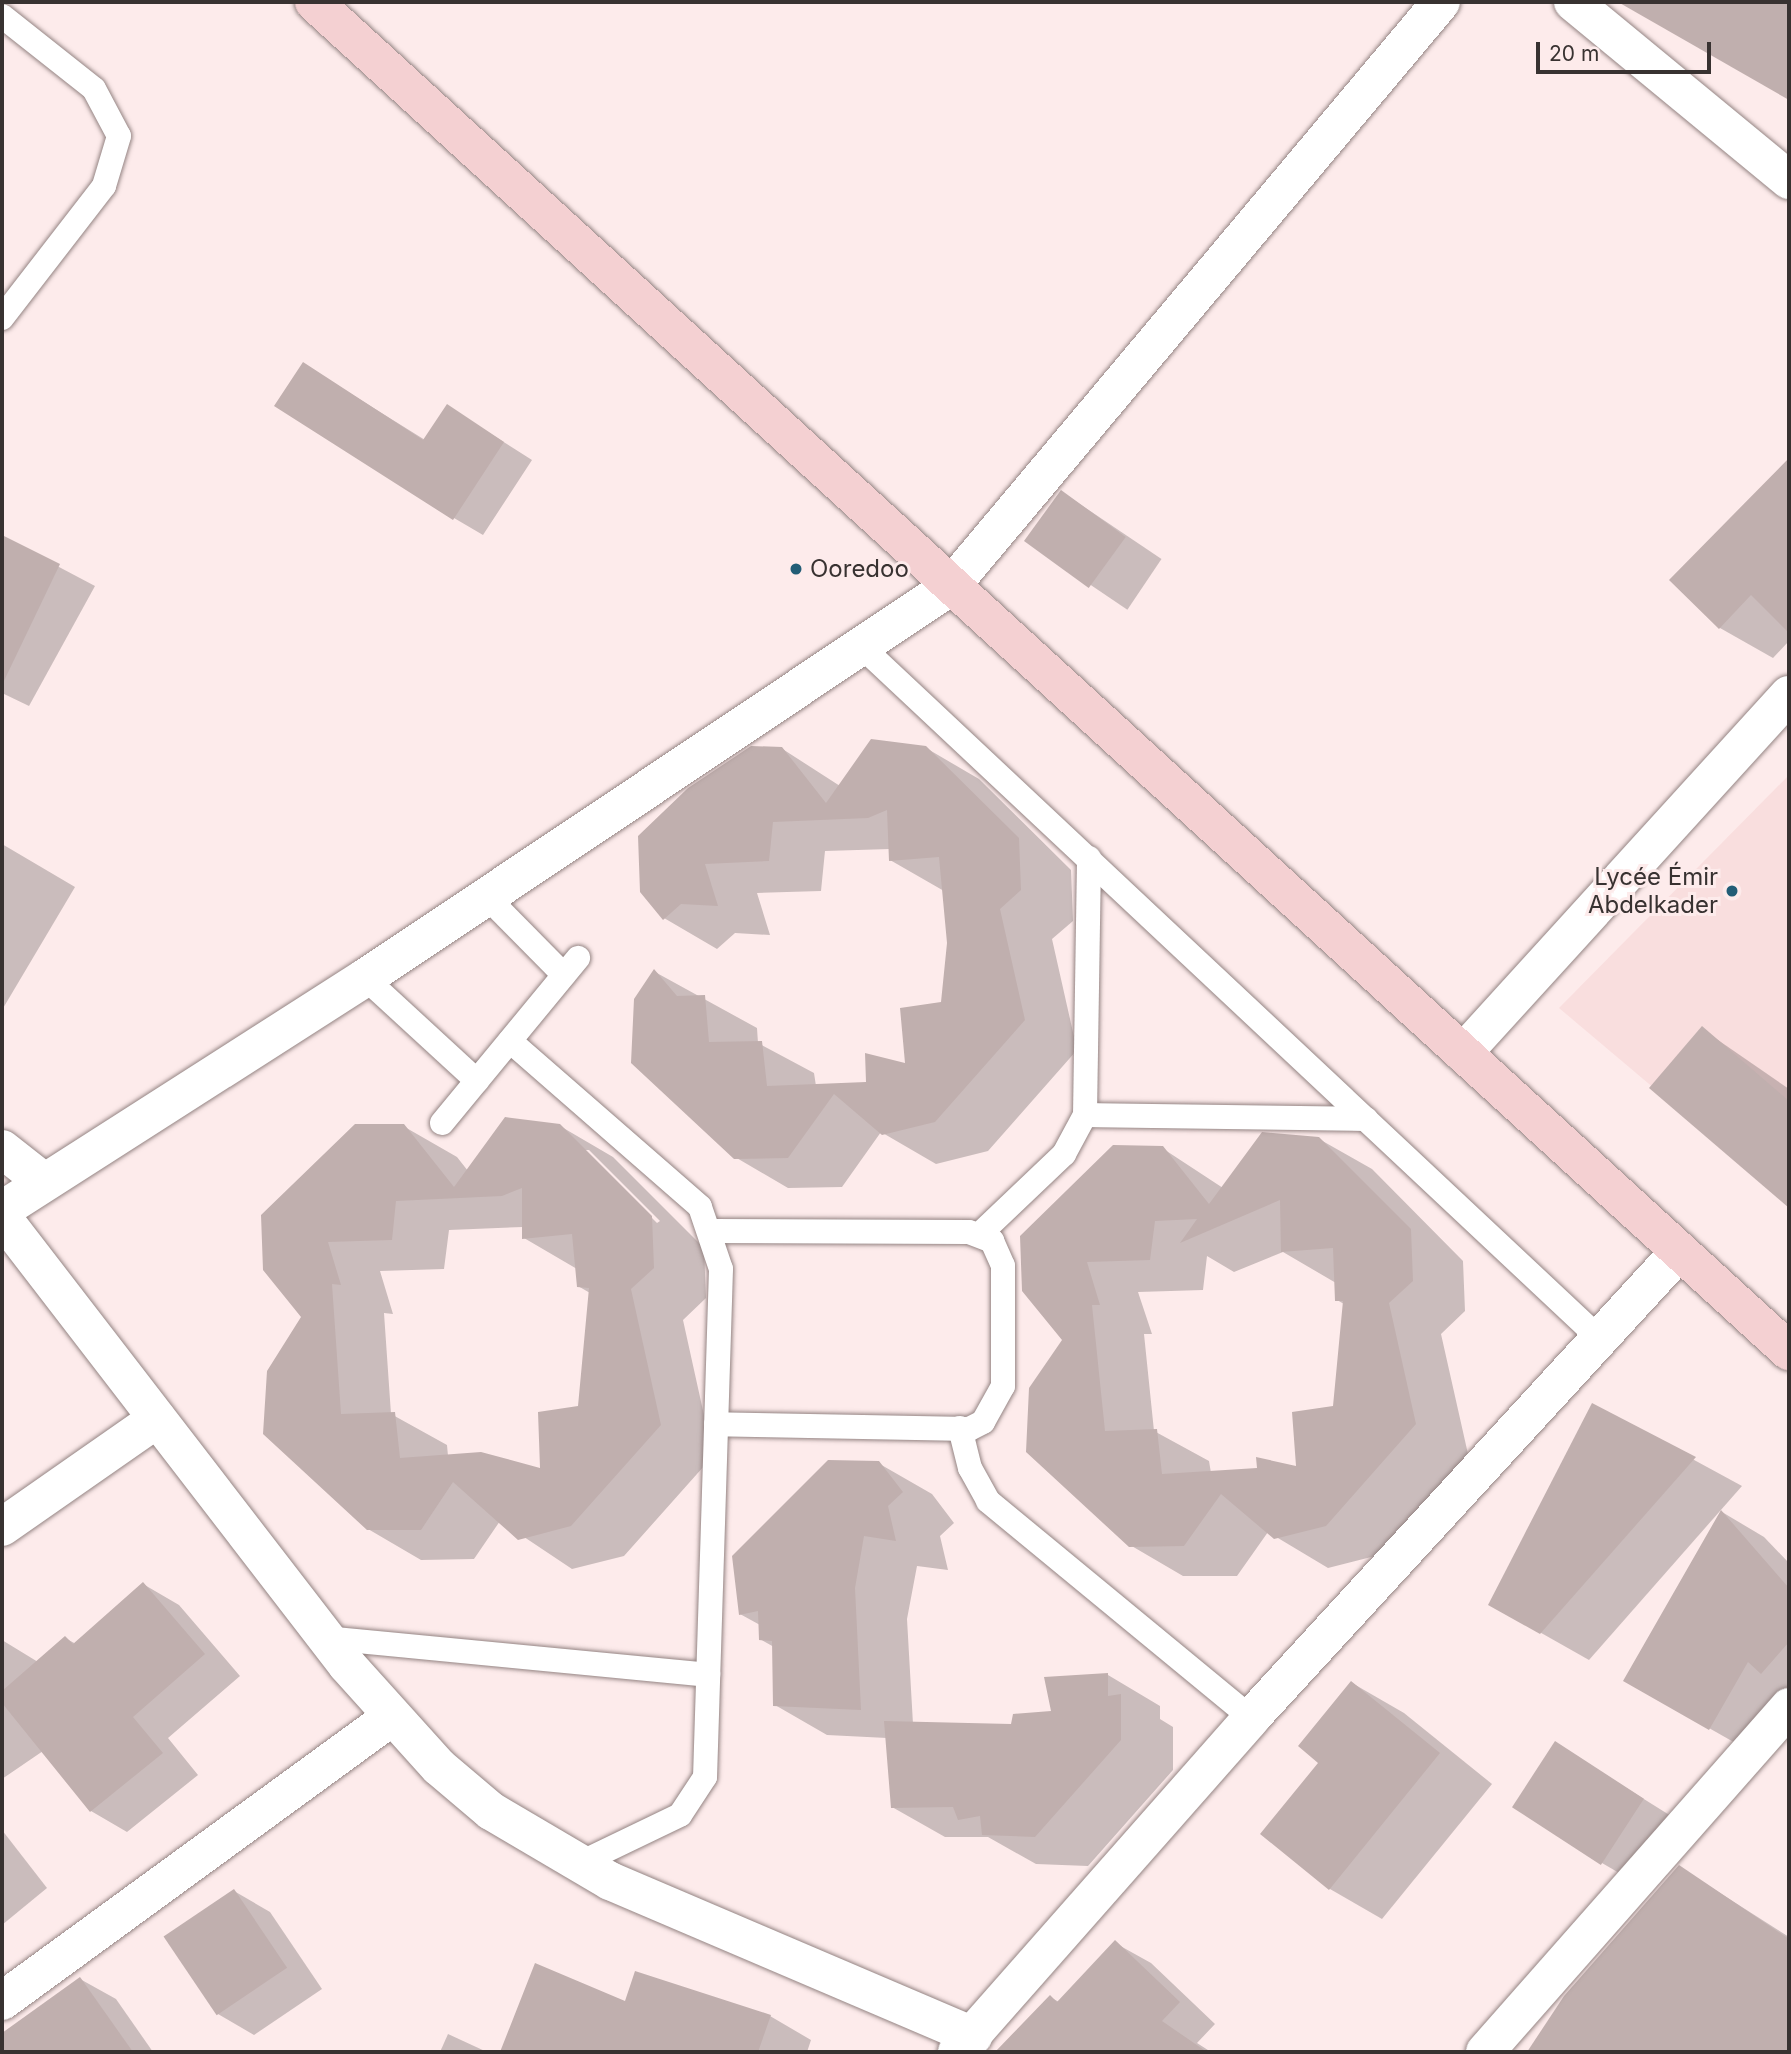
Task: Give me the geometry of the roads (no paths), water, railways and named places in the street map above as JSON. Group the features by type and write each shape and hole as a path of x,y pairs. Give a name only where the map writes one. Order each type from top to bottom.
{"main road":[{"path":"314,2 1789,1351"}],"street":[{"path":"2,1210 365,978 483,894 951,586 1441,2"},
{"path":"1573,2 1789,180"},
{"path":"1463,1054 1789,695"},
{"path":"2,1149 44,1182"},
{"path":"2,1217 390,1718 491,1811 578,1864 965,2044 1251,1718 1680,1251"},
{"path":"2,1527 157,1419"},
{"path":"1485,2052 1789,1707"},
{"path":"2,2001 390,1718"}],"lane":[{"path":"2,16 94,89 119,136 104,186 2,318"},
{"path":"861,646 1600,1339"},
{"path":"714,1231 981,1233 1064,1154 1085,1115 1089,858"},
{"path":"442,1124 571,966 483,894"},
{"path":"365,978 477,1081"},
{"path":"510,1041 681,1186 714,1231 721,1269 705,1777 696,1798 680,1815 578,1864"},
{"path":"1085,1115 1366,1119"},
{"path":"716,1424 960,1428 983,1422 1003,1386 1003,1266 1000,1252 981,1233"},
{"path":"960,1428 970,1468 989,1501 1251,1718"},
{"path":"326,1638 708,1675"}],"place":[{"name":"Ooredoo","path":"796,569"},
{"name":"Lycée Émir Abdelkader","path":"1732,891"}]}
